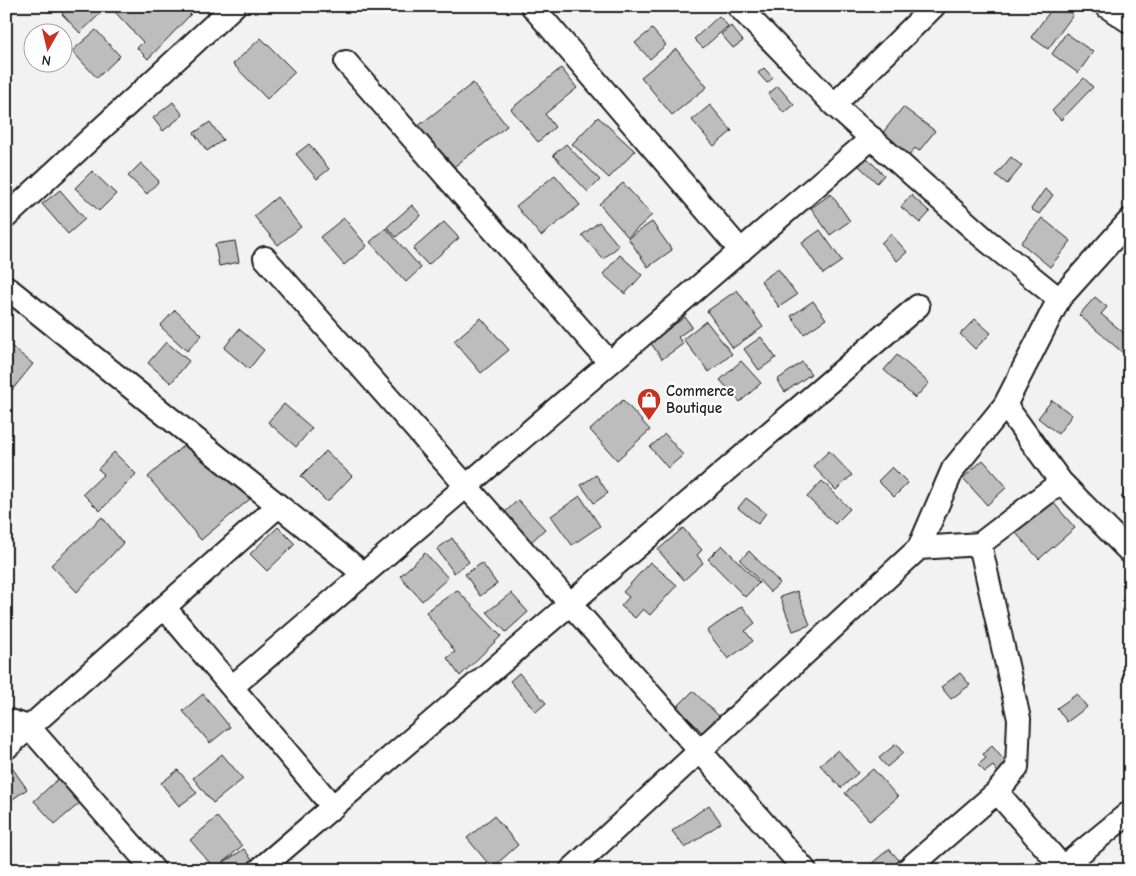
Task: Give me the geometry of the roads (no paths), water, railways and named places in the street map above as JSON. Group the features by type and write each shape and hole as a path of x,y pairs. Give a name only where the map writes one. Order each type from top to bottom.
{"street":[{"path":"6,217 234,6"},
{"path":"532,6 741,251"},
{"path":"738,6 834,105 985,239 1060,299"},
{"path":"834,105 934,6"},
{"path":"1106,6 1130,22"},
{"path":"346,62 610,363"},
{"path":"232,687 872,138"},
{"path":"571,870 919,548 953,469 1006,404 1060,299 1129,224"},
{"path":"265,258 805,870"},
{"path":"6,286 364,574"},
{"path":"259,870 918,306"},
{"path":"1006,404 1061,482 1130,552"},
{"path":"919,548 980,544 1061,482"},
{"path":"6,748 278,506"},
{"path":"907,870 997,792 1017,768 1019,719 980,544"},
{"path":"164,607 332,807"},
{"path":"6,720 29,727 154,870"},
{"path":"997,792 1064,868 1130,812"}],"place":[{"name":"Commerce Boutique","path":"649,421"}]}
